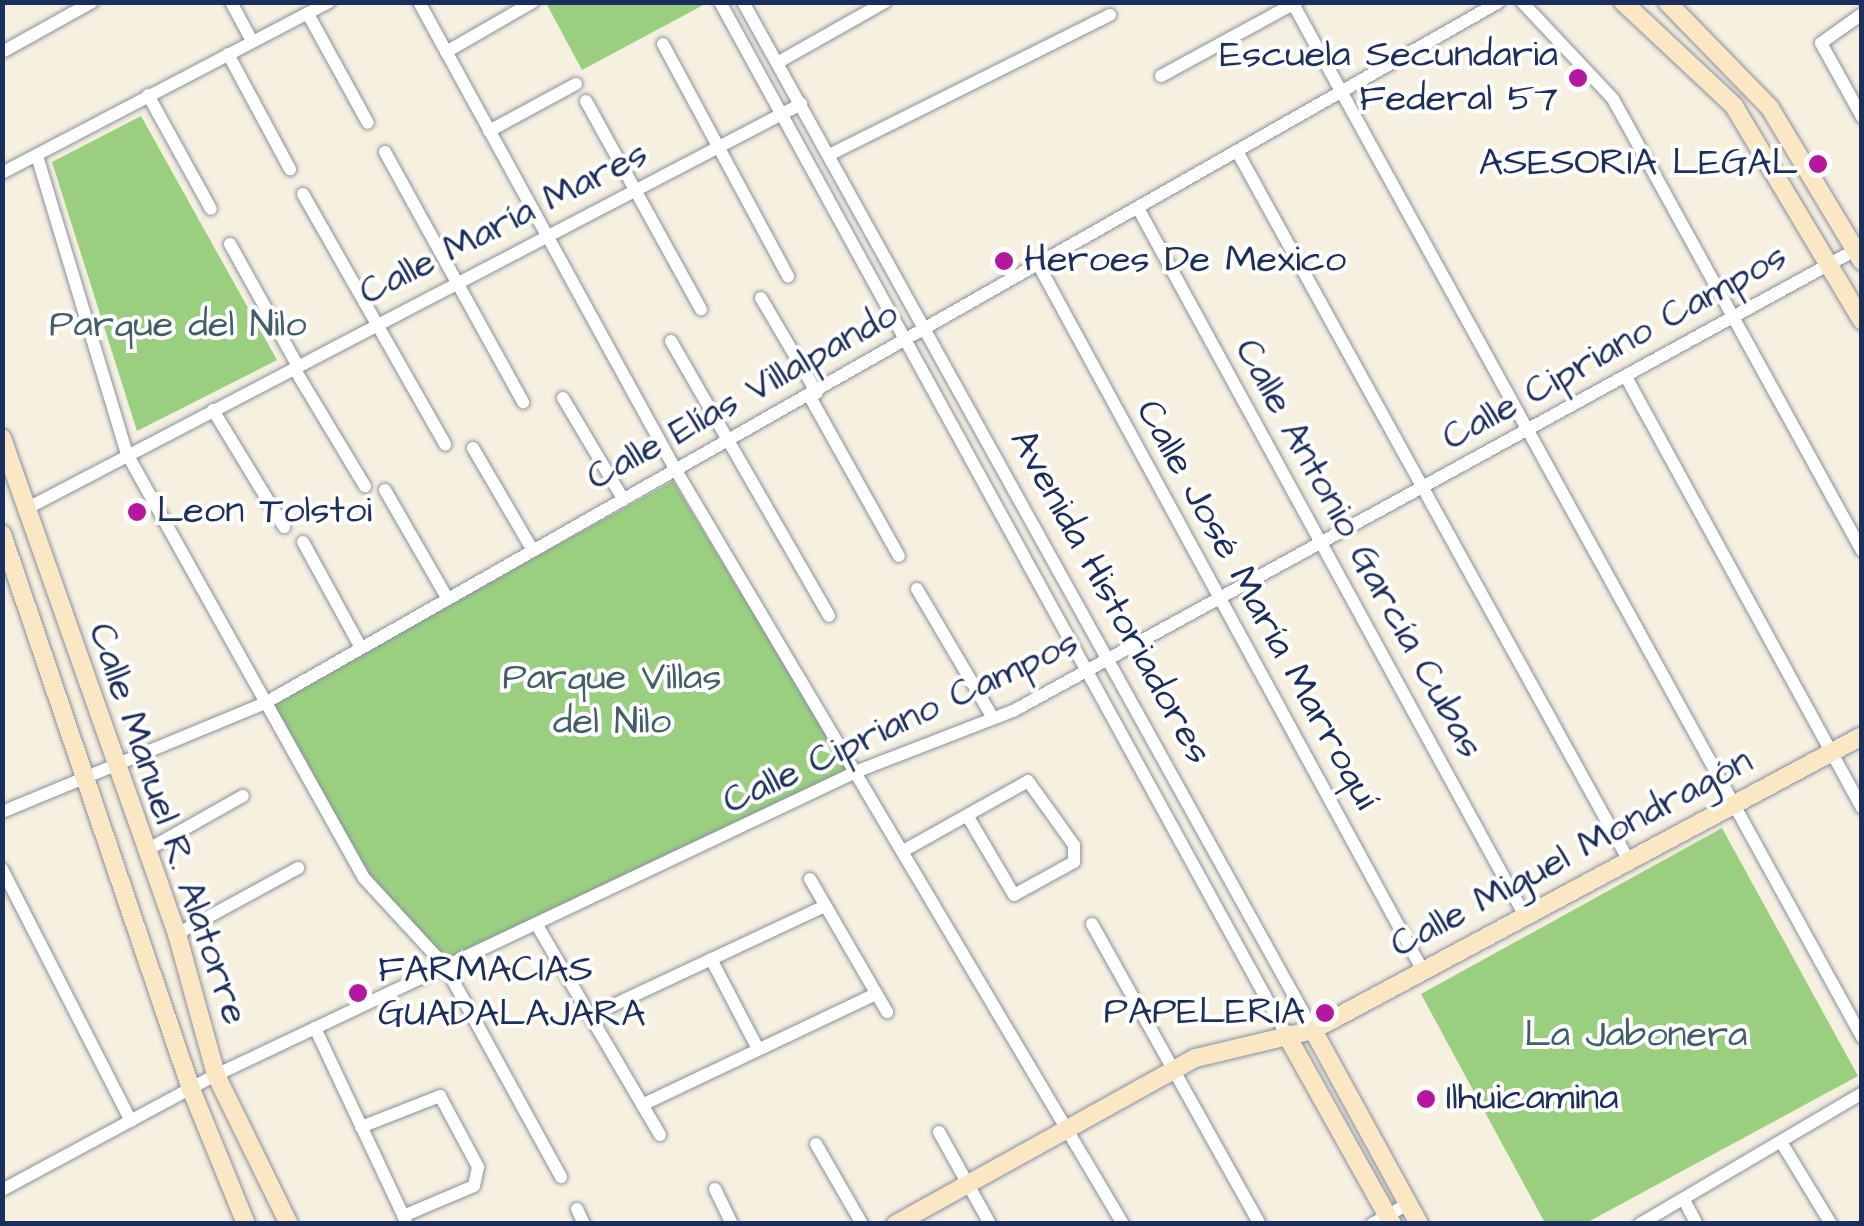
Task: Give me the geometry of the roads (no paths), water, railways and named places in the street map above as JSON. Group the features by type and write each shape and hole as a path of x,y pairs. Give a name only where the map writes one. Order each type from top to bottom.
{"street":[{"path":"4,51 92,2"},
{"path":"231,2 252,41"},
{"path":"2,173 330,2"},
{"path":"419,2 674,467 1070,1128 1123,1224"},
{"path":"446,52 533,2"},
{"name":"Avenida Historiadores","path":"720,2 1286,1034 1383,1221"},
{"name":"Avenida Historiadores","path":"743,2 1418,1224"},
{"path":"778,63 885,2"},
{"name":"Calle Elías Villalpando","path":"2,812 82,772 116,768 265,703 674,467 730,442 907,342 1499,2"},
{"path":"1522,2 1602,82 1862,551"},
{"path":"1623,2 1734,106 1862,321"},
{"path":"1667,2 1770,108 1860,253"},
{"path":"1161,76 1294,3 1862,1038"},
{"path":"308,14 368,123"},
{"path":"1862,14 1823,38 1862,117"},
{"path":"830,155 1110,15"},
{"path":"663,44 788,276"},
{"path":"228,54 290,169"},
{"path":"489,131 576,84"},
{"path":"148,95 211,210"},
{"path":"586,101 701,309"},
{"name":"Calle María Mares","path":"23,511 802,104"},
{"path":"385,152 454,284 523,402"},
{"path":"1238,153 1629,861"},
{"path":"37,156 127,454 364,878 445,966 561,1177"},
{"path":"303,194 445,444"},
{"name":"Calle Antonio García Cubas","path":"1138,210 1525,916"},
{"path":"230,244 365,486"},
{"name":"Calle Cipriano Campos","path":"2,1190 216,1075 445,966 538,927 858,771 993,718 1108,661 1734,316 1830,264 1860,253"},
{"name":"Calle José María Marroquí","path":"1039,266 1423,971"},
{"path":"761,298 898,556"},
{"path":"671,341 830,616"},
{"path":"1626,377 1862,808"},
{"path":"563,398 622,497"},
{"path":"213,410 284,527"},
{"name":"Calle Manuel R. Alatorre","path":"2,438 23,511 177,934 216,1075 289,1224"},
{"path":"473,448 532,549"},
{"path":"385,490 447,598"},
{"name":"Calle Manuel R. Alatorre","path":"2,534 190,1090 246,1224"},
{"path":"303,542 361,648"},
{"path":"917,590 993,718"},
{"name":"Calle Miguel Mondragón","path":"896,1224 1175,1068 1286,1034 1313,1030 1862,736"},
{"path":"904,851 1032,782 1074,845 1074,862 1014,895 968,817"},
{"path":"147,850 242,796"},
{"path":"177,934 298,868"},
{"path":"2,869 131,1121"},
{"path":"810,879 886,1012"},
{"path":"590,1016 824,906"},
{"path":"1092,924 1260,1224"},
{"path":"538,927 660,1135"},
{"path":"710,959 758,1050"},
{"path":"642,1104 874,994"},
{"path":"315,1028 361,1127 405,1220 478,1176 440,1096 361,1127"},
{"path":"1640,1224 1783,1145 1862,1093"},
{"path":"939,1132 990,1224"},
{"path":"816,1144 862,1224"},
{"path":"1783,1145 1831,1224"},
{"path":"715,1189 732,1224"},
{"path":"1684,1200 1697,1224"},
{"path":"1383,1221 1408,1204"},
{"path":"576,1209 584,1224"}],"place":[{"name":"Escuela Secundaria Federal 57","path":"1578,78"},
{"name":"ASESORIA LEGAL","path":"1818,164"},
{"name":"Heroes De Mexico","path":"1004,261"},
{"name":"Leon Tolstoi","path":"137,512"},
{"name":"FARMACIAS GUADALAJARA","path":"358,993"},
{"name":"PAPELERIA","path":"1325,1013"},
{"name":"Ilhuicamina","path":"1426,1099"}],"park label":[{"name":"Parque del Nilo","path":"178,326"},
{"name":"Parque Villas del Nilo","path":"612,701"},
{"name":"La Jabonera","path":"1636,1036"}]}
